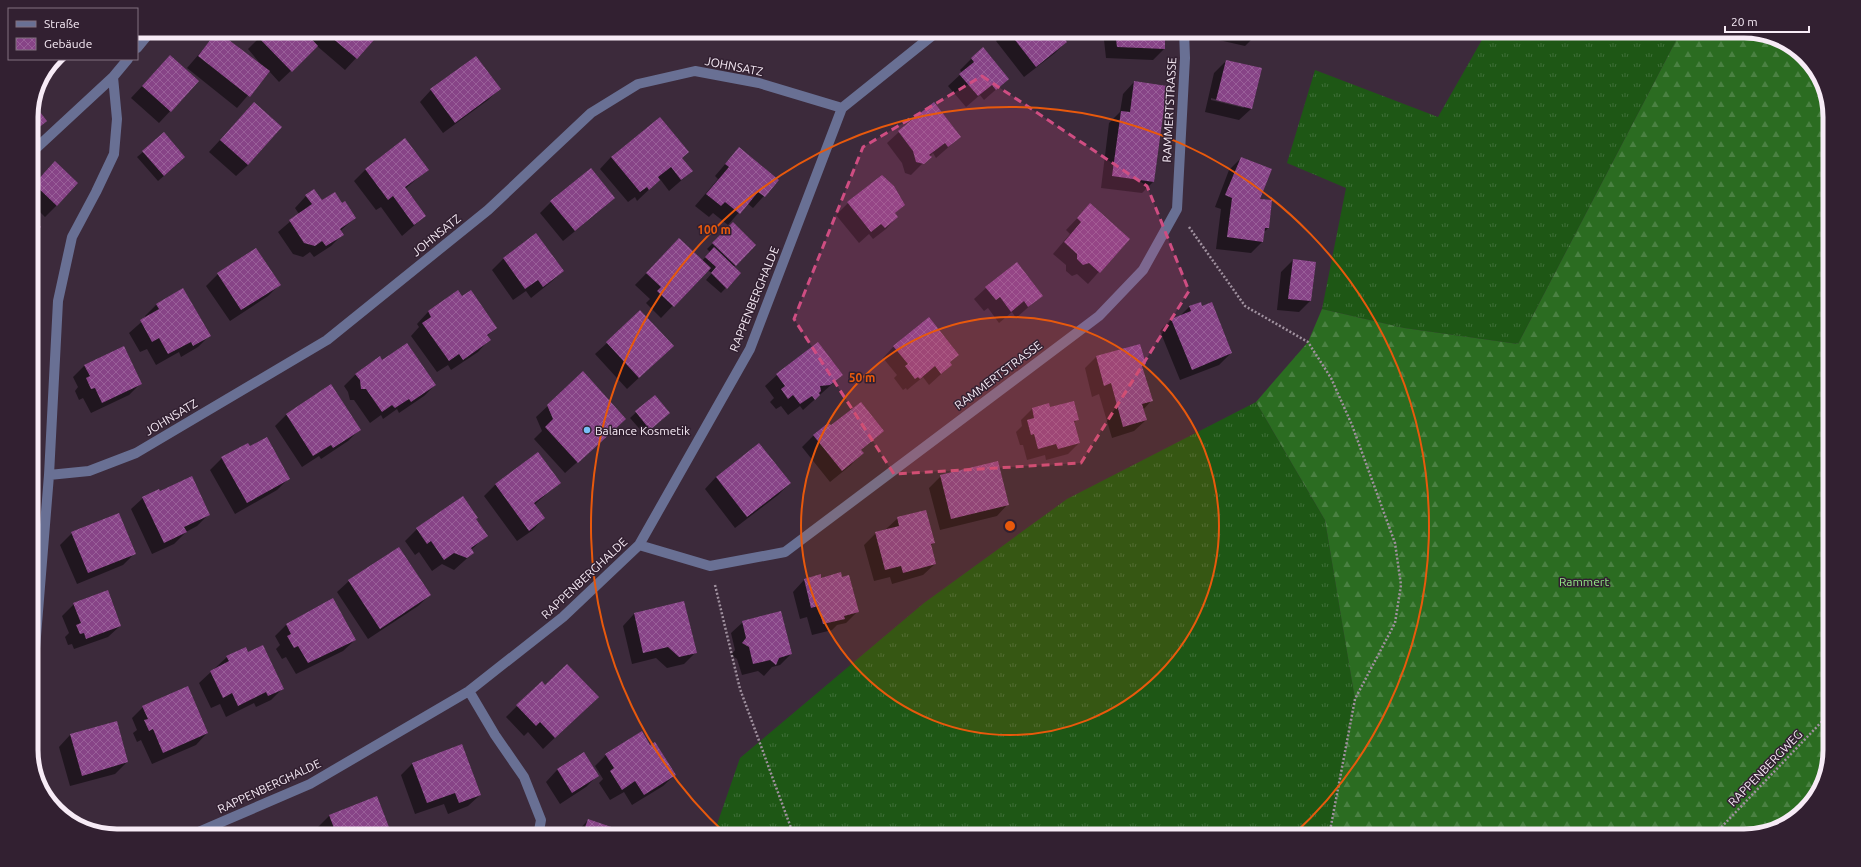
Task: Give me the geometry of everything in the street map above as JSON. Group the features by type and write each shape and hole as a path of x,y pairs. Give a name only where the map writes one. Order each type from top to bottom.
{"street":[{"path":"138,47 145,38"},
{"path":"842,108 929,38"},
{"name":"RAMMERTSTRASSE","path":"639,545 710,566 785,552 1099,316 1143,270 1176,209 1185,58 1184,38"},
{"path":"38,147 113,77 127,60"},
{"name":"JOHNSATZ","path":"49,475 89,471 136,453 327,340 488,210 591,113 638,84 695,71 759,83 842,108"},
{"path":"38,611 49,475 58,301 72,237 114,154 117,119 113,77"},
{"name":"RAPPENBERGHALDE","path":"205,829 310,784 469,690 563,617 639,545 750,348 842,108"},
{"path":"469,690 495,735 524,777 541,820 539,829"}],"path":[{"path":"1176,209 1245,306 1308,342 1332,378 1352,425 1395,544 1401,585 1395,623 1355,699 1329,829"},
{"path":"710,566 740,690 791,829"},
{"name":"RAPPENBERGWEG","path":"1720,829 1823,720"}],"highlighted area":[{"path":"982,76 1147,186 1189,291 1081,463 894,474 794,319 863,147"}],"green space":[{"path":"1483,38 1677,38 1518,344 1404,328 1322,309 1346,188 1287,163 1315,70 1438,117"},
{"name":"Rammert","path":"1677,38 1754,39 1774,44 1788,51 1796,58 1810,73 1815,82 1819,92 1823,112 1823,755 1819,775 1810,794 1788,816 1769,825 1749,829 1330,829 1355,699 1325,520 1256,402 1308,342 1322,309 1404,328 1518,344"},
{"path":"1256,402 1325,520 1355,699 1330,829 715,829 740,758 924,603 1067,499"}],"building":[{"path":"212,38 226,38 270,71 250,97 198,56"},
{"path":"259,38 311,38 318,46 292,72"},
{"path":"332,38 376,38 357,59"},
{"path":"1013,38 1064,38 1067,42 1036,67"},
{"path":"1116,38 1165,38 1165,49 1117,47"},
{"path":"983,47 1009,79 996,90 992,85 978,96 959,74 974,62 971,58"},
{"path":"170,55 199,81 171,112 142,86"},
{"path":"476,56 501,89 455,123 430,89"},
{"path":"1226,60 1262,68 1252,109 1216,100"},
{"path":"1134,81 1167,86 1154,182 1112,176 1121,111 1130,112"},
{"path":"254,102 282,127 248,165 220,140"},
{"path":"934,102 961,137 948,147 945,143 929,155 932,157 924,164 916,162 913,151 898,131"},
{"path":"38,110 47,121 38,128"},
{"path":"660,117 689,152 682,158 693,171 681,180 671,167 658,177 660,180 649,190 647,187 640,192 611,157"},
{"path":"164,132 185,157 164,176 142,151"},
{"path":"405,138 429,170 405,187 426,216 414,225 393,196 388,200 365,169"},
{"path":"739,147 779,180 765,197 758,192 740,214 725,202 721,206 706,194 729,167 725,164"},
{"path":"1241,157 1272,169 1260,199 1272,200 1269,228 1265,228 1263,242 1227,237 1232,198 1225,195"},
{"path":"55,161 78,183 57,206 38,188 38,180"},
{"path":"591,168 615,198 575,231 550,201"},
{"path":"882,175 894,186 905,205 895,213 898,217 885,228 881,224 871,232 847,202"},
{"path":"314,189 322,200 335,192 342,203 345,201 356,218 340,229 344,235 326,246 322,241 315,246 304,243 289,220 312,204 305,195"},
{"path":"1090,203 1130,239 1100,273 1089,263 1083,265 1077,259 1077,254 1064,242 1081,222 1077,218"},
{"path":"733,222 756,245 736,266 712,243"},
{"path":"536,233 564,271 543,287 538,280 525,289 503,258"},
{"path":"679,238 711,268 674,307 657,291 661,287 646,273"},
{"path":"714,247 741,273 727,289 711,273 716,267 705,257"},
{"path":"256,248 281,285 241,310 217,273"},
{"path":"1293,259 1316,262 1311,301 1288,299"},
{"path":"1017,262 1043,296 1028,307 1024,301 1011,312 1000,297 996,300 985,287"},
{"path":"183,288 211,336 193,346 191,342 168,354 159,338 152,342 140,320 159,309 156,304"},
{"path":"458,290 462,296 471,290 497,328 487,335 491,340 463,360 459,354 449,361 422,323 431,317 428,311"},
{"path":"1201,302 1202,306 1212,302 1232,353 1192,370 1171,319 1191,311 1189,306"},
{"path":"640,310 674,346 639,378 606,342"},
{"path":"929,317 959,355 950,362 952,365 941,374 935,366 920,379 918,377 915,379 905,366 908,364 893,346"},
{"path":"818,342 843,375 830,385 820,386 820,395 815,400 812,396 800,404 793,395 788,399 781,389 785,386 776,374"},
{"path":"407,343 436,385 411,402 409,399 395,408 392,405 382,412 366,389 361,389 360,380 355,374 380,356 382,360"},
{"path":"1140,344 1146,364 1142,366 1153,401 1142,404 1147,420 1123,427 1111,383 1104,386 1096,356"},
{"path":"124,346 142,384 102,403 95,388 91,389 86,378 90,376 84,365"},
{"path":"583,371 626,419 578,463 545,427 553,419 547,405"},
{"path":"331,384 361,430 333,448 331,445 313,456 286,414"},
{"path":"655,395 670,413 650,430 635,411"},
{"path":"1074,401 1079,420 1074,421 1080,443 1058,449 1056,444 1038,449 1034,434 1031,435 1027,420 1034,418 1032,408 1049,403 1050,407"},
{"path":"861,402 884,431 861,450 864,453 842,471 813,435 828,423 831,425"},
{"path":"267,437 290,479 247,503 221,457 248,443 250,446"},
{"path":"759,443 791,483 747,517 716,477"},
{"path":"538,452 561,483 534,503 545,518 529,531 495,484"},
{"path":"998,461 1009,505 951,519 940,475"},
{"path":"192,476 210,515 184,527 187,532 164,543 142,497 159,489 160,491"},
{"path":"463,496 488,536 471,548 474,553 467,558 454,553 444,560 431,541 427,544 416,528"},
{"path":"926,510 935,543 931,544 936,564 903,573 901,566 885,570 875,532 899,526 897,517"},
{"path":"119,513 136,554 88,573 71,532"},
{"path":"399,547 431,595 380,629 348,580"},
{"path":"841,572 842,577 849,575 859,612 844,616 845,619 823,624 818,606 811,608 804,579 821,574 821,578"},
{"path":"108,590 121,626 86,639 84,633 80,634 76,625 81,623 73,603"},
{"path":"333,598 356,640 308,663 298,646 294,648 287,636 291,634 286,624"},
{"path":"684,601 697,653 679,657 668,647 643,653 634,613"},
{"path":"781,611 792,654 779,658 776,665 770,660 753,664 749,647 742,643 746,638 742,621"},
{"path":"263,645 284,689 268,696 266,692 238,706 232,693 223,698 210,671 229,661 226,656 246,647 248,652"},
{"path":"567,664 599,697 555,738 540,722 536,726 516,705 542,681 545,685"},
{"path":"188,686 208,733 163,753 153,729 149,731 144,720 148,719 142,706"},
{"path":"117,721 128,762 82,776 70,734"},
{"path":"642,731 650,745 655,742 676,775 644,795 635,781 622,790 610,771 614,768 605,754"},
{"path":"462,744 481,795 459,803 455,793 427,803 412,763"},
{"path":"584,752 599,776 572,793 557,769"},
{"path":"377,796 390,829 334,829 329,815"},
{"path":"588,819 617,829 584,829"}],"place":[{"name":"Balance Kosmetik","path":"587,430"}]}
